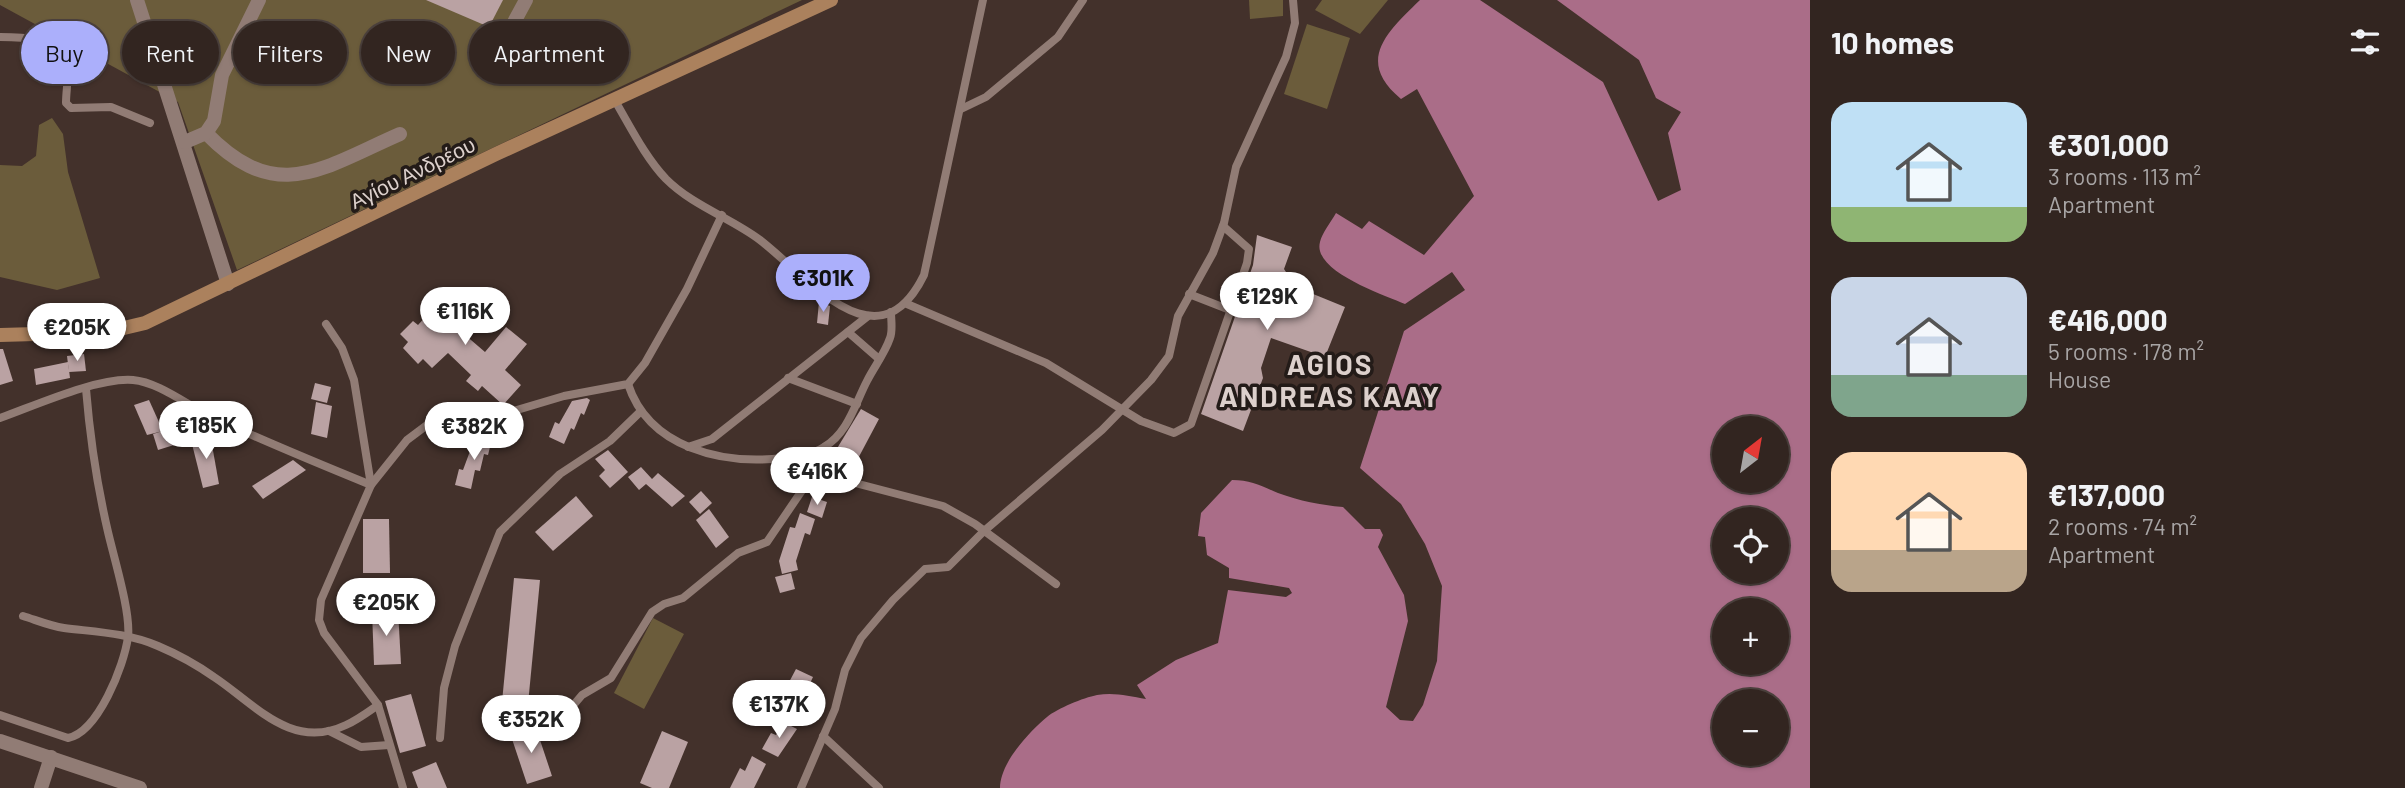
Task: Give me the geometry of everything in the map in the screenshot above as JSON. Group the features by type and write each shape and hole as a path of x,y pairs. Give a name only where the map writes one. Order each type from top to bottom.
{"main road":[{"name":"Αγίου Ανδρέου","path":"0,335 66,334 125,328 145,323 614,99 831,0"}],"street":[{"path":"137,0 185,142 228,284"},
{"path":"185,142 206,133 218,106 222,75 259,0"},
{"path":"515,21 526,0"},
{"path":"206,133 245,165 268,175 283,176 310,173 400,134"},
{"path":"0,741 140,788"},
{"path":"41,788 51,757"}],"lane":[{"path":"614,99 666,179 689,197 760,240 823,296 850,312 868,316 891,312 907,304 923,275 984,0"},
{"path":"961,109 986,97 1058,37 1083,0"},
{"path":"802,788 835,709 845,670 861,638 893,600 925,569 948,567 984,531 1056,471 1123,409 1151,380 1168,356 1178,316 1209,262 1223,226 1236,167 1286,57 1295,23 1293,0"},
{"path":"0,37 51,43 60,48 66,56 66,103 71,108 96,105 111,107 150,123"},
{"path":"403,788 378,705 329,641 319,620 321,600 371,485 407,440 427,425 454,417 507,413 564,396 628,384 645,363 687,289 722,215"},
{"path":"907,304 1046,363 1155,429 1174,433 1191,424 1249,249 1223,226"},
{"path":"1189,295 1230,310"},
{"path":"628,384 640,412 652,425 687,447 722,457 764,460 803,455 822,449 834,440 857,404 891,336 891,312"},
{"path":"687,447 712,439 868,316"},
{"path":"326,324 342,348 354,380 371,485"},
{"path":"848,332 879,359"},
{"path":"788,379 857,404"},
{"path":"0,418 109,382 133,380 151,385 249,435 371,485"},
{"path":"0,715 68,738 77,736 93,722 105,700 128,636 98,489 86,389"},
{"path":"440,738 444,688 455,646 500,532 560,474 610,441 640,412"},
{"path":"571,708 582,695 611,678 652,612 664,604 683,598 738,553 767,542 803,489 814,479 832,477 943,506 984,531 1056,584"},
{"path":"23,616 62,627 128,636 158,645 216,678 262,715 291,730 309,733 346,726 378,705"},
{"path":"329,730 361,747 390,745"},
{"path":"823,736 879,788"}],"shaded area":[{"path":"0,0 802,0 629,83 629,21 469,21 469,84 626,84 237,270 178,102 145,84 219,84 219,21 122,21 122,71 108,64 108,21 29,21 0,5"},
{"path":"1249,0 1283,0 1283,16 1250,19"},
{"path":"1322,0 1388,0 1360,34 1315,10"},
{"path":"1420,0 1480,0 1603,82 1658,201 1681,190 1668,133 1681,112 1656,98 1639,60 1557,0 1810,0 1810,788 1000,788 1001,778 1010,759 1047,717 1071,704 1097,695 1115,694 1146,699 1137,685 1176,660 1218,643 1228,590 1286,597 1292,593 1289,588 1229,578 1229,568 1207,555 1205,537 1198,536 1201,513 1232,480 1250,482 1318,504 1343,507 1365,529 1380,529 1383,535 1378,547 1404,595 1408,621 1386,707 1400,720 1413,721 1423,705 1437,661 1442,586 1425,544 1401,504 1360,468 1404,331 1465,290 1452,272 1405,304 1338,272 1320,253 1320,242 1336,213 1362,229 1369,221 1424,255 1474,196 1417,89 1401,99 1387,85 1380,72 1378,59 1381,47 1397,24"},
{"path":"1307,24 1350,38 1327,109 1284,94"},
{"path":"52,118 63,134 68,172 100,278 57,290 0,277 0,165 22,166 36,156 39,125"},
{"path":"653,618 684,634 644,709 614,693"}],"building":[{"path":"426,0 503,0 492,21 475,21"},
{"path":"1257,235 1292,247 1284,269 1296,287 1345,307 1325,357 1271,338 1261,368 1263,378 1243,431 1201,414 1253,265"},
{"path":"451,289 481,316 464,334 485,352 506,327 527,344 505,370 521,385 503,405 482,386 478,391 466,381 471,375 448,353 432,368 423,359 418,364 403,348 408,342 400,334 413,321 418,325"},
{"path":"819,302 830,306 828,325 817,323"},
{"path":"0,349 3,349 13,381 0,385"},
{"path":"84,354 86,371 69,372 67,356"},
{"path":"68,362 70,378 36,385 34,369"},
{"path":"315,383 331,387 327,403 311,399"},
{"path":"587,398 590,400 584,415 581,413 564,444 549,437 555,422 559,424 572,401"},
{"path":"149,400 163,431 147,435 134,405"},
{"path":"316,402 332,406 327,438 311,434"},
{"path":"861,409 879,419 854,466 833,455"},
{"path":"169,429 174,445 158,450 153,434"},
{"path":"210,434 219,484 203,488 191,440"},
{"path":"476,435 492,439 488,455 484,454 480,471 475,470 471,489 455,485 459,469 463,470"},
{"path":"608,450 628,472 610,488 599,476 605,470 595,459"},
{"path":"293,460 306,470 263,499 252,486"},
{"path":"641,467 652,479 658,473 685,496 672,507 646,484 639,490 628,477"},
{"path":"701,491 712,503 700,514 689,502"},
{"path":"576,496 593,516 553,551 535,532"},
{"path":"812,497 827,502 822,518 807,512"},
{"path":"709,509 729,537 716,548 696,520"},
{"path":"800,513 815,519 810,535 805,533 796,561 798,570 782,574 779,561 790,527 795,528"},
{"path":"363,519 389,519 390,573 363,573"},
{"path":"791,573 795,589 780,593 775,577"},
{"path":"514,578 540,580 528,704 502,702"},
{"path":"398,610 401,664 374,665 372,611"},
{"path":"796,669 813,677 804,696 797,692 784,714 776,709 779,702 772,697 781,682 787,686"},
{"path":"411,694 426,746 400,753 385,701"},
{"path":"783,722 797,729 778,757 762,749 771,733 776,735"},
{"path":"535,725 552,776 527,784 510,733"},
{"path":"662,731 688,742 669,788 652,788 640,783"},
{"path":"752,756 766,764 754,788 730,788 740,768 745,771"},
{"path":"436,762 447,788 418,788 412,772"}],"district":[{"name":"AGIOS ANDREAS KAAY","path":"1330,380"}]}
